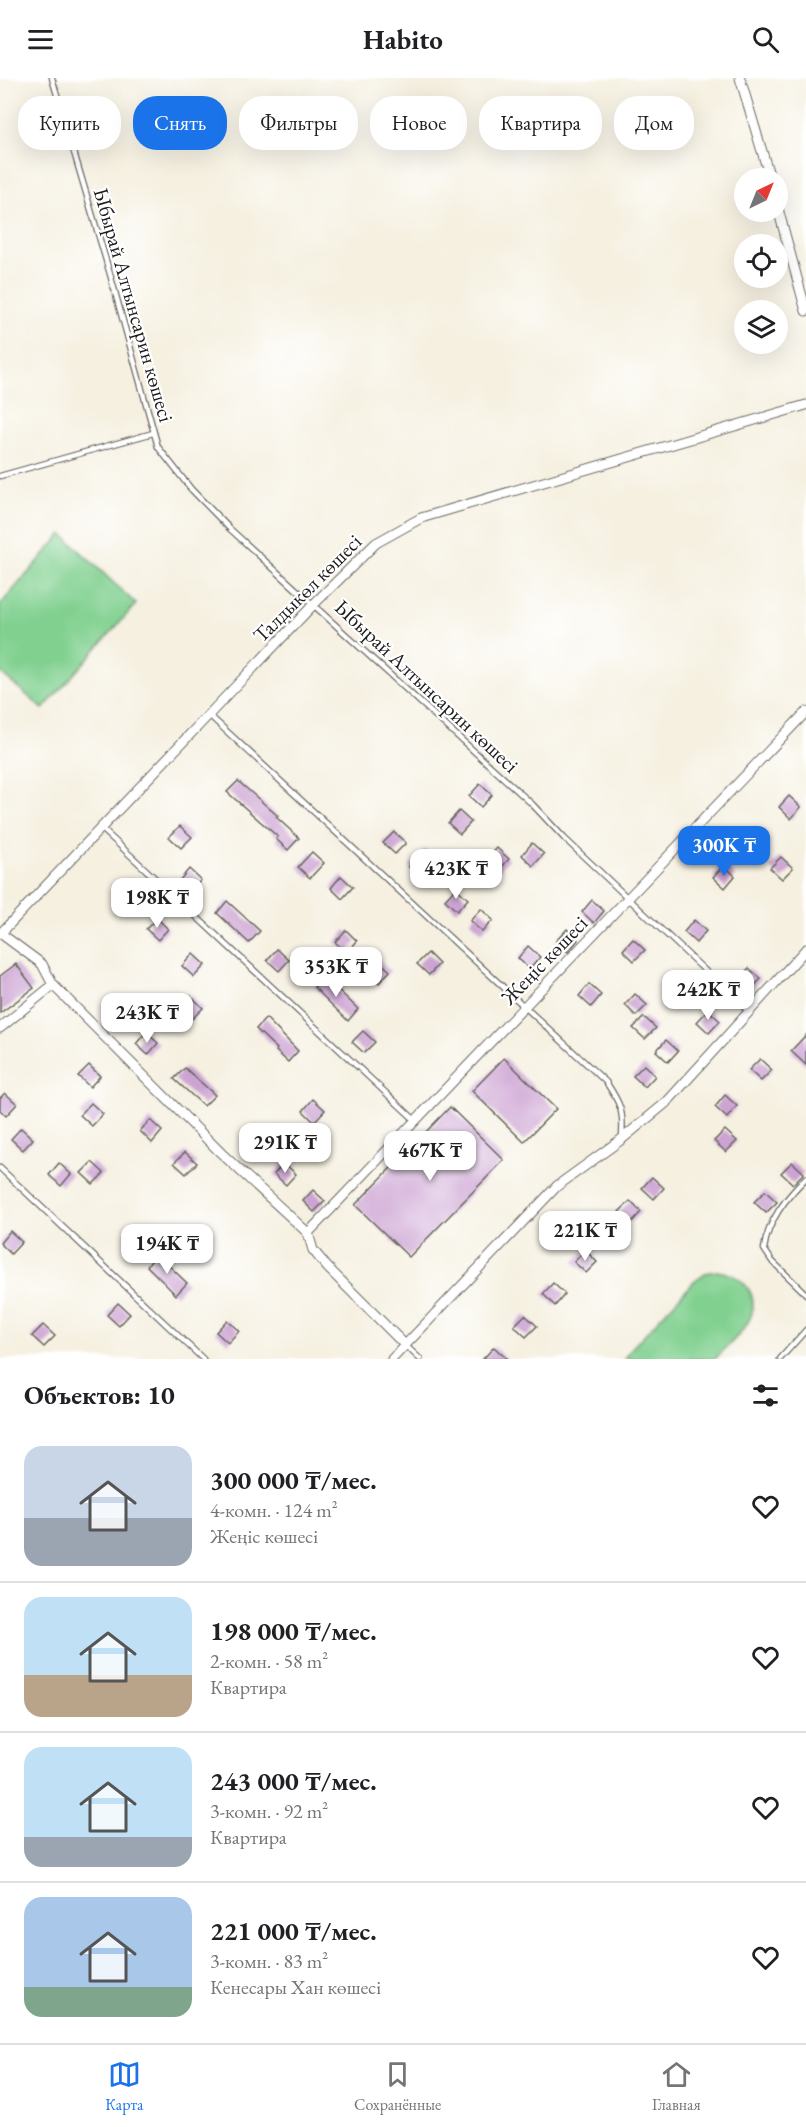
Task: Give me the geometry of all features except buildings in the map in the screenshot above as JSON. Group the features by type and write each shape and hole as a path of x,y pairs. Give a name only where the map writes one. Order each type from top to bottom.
{"street":[{"path":"740,78 767,168"},
{"path":"782,222 806,311"},
{"name":"Талдыкөл көшесі","path":"0,933 314,604 376,543 421,518 806,405"},
{"name":"Жеңіс көшесі","path":"308,1233 806,712"},
{"path":"0,933 42,964 53,985 221,1153 308,1233 313,1250 327,1267 405,1345"},
{"path":"392,1359 557,1186 622,1139 667,1102 806,949"},
{"path":"0,1028 53,985"}],"lane":[{"name":"Ыбырай Алтынсарин көшесі","path":"52,78 158,447 191,489 230,529 532,804 564,838 748,1012"},
{"path":"0,476 153,433"},
{"path":"208,714 606,1082 620,1102 623,1123 622,1139"},
{"path":"100,828 415,1120"},
{"path":"0,1168 204,1359"},
{"path":"806,1178 777,1214 766,1232 764,1249 772,1261 806,1294"},
{"path":"780,1359 806,1330"},
{"path":"405,1345 420,1359"},
{"path":"192,1359 197,1353"}],"green space":[{"path":"62,534 136,604 43,709 0,672 0,605"},
{"path":"717,1271 733,1276 746,1285 753,1307 744,1328 715,1359 625,1359 632,1348 694,1281 705,1273"}]}
